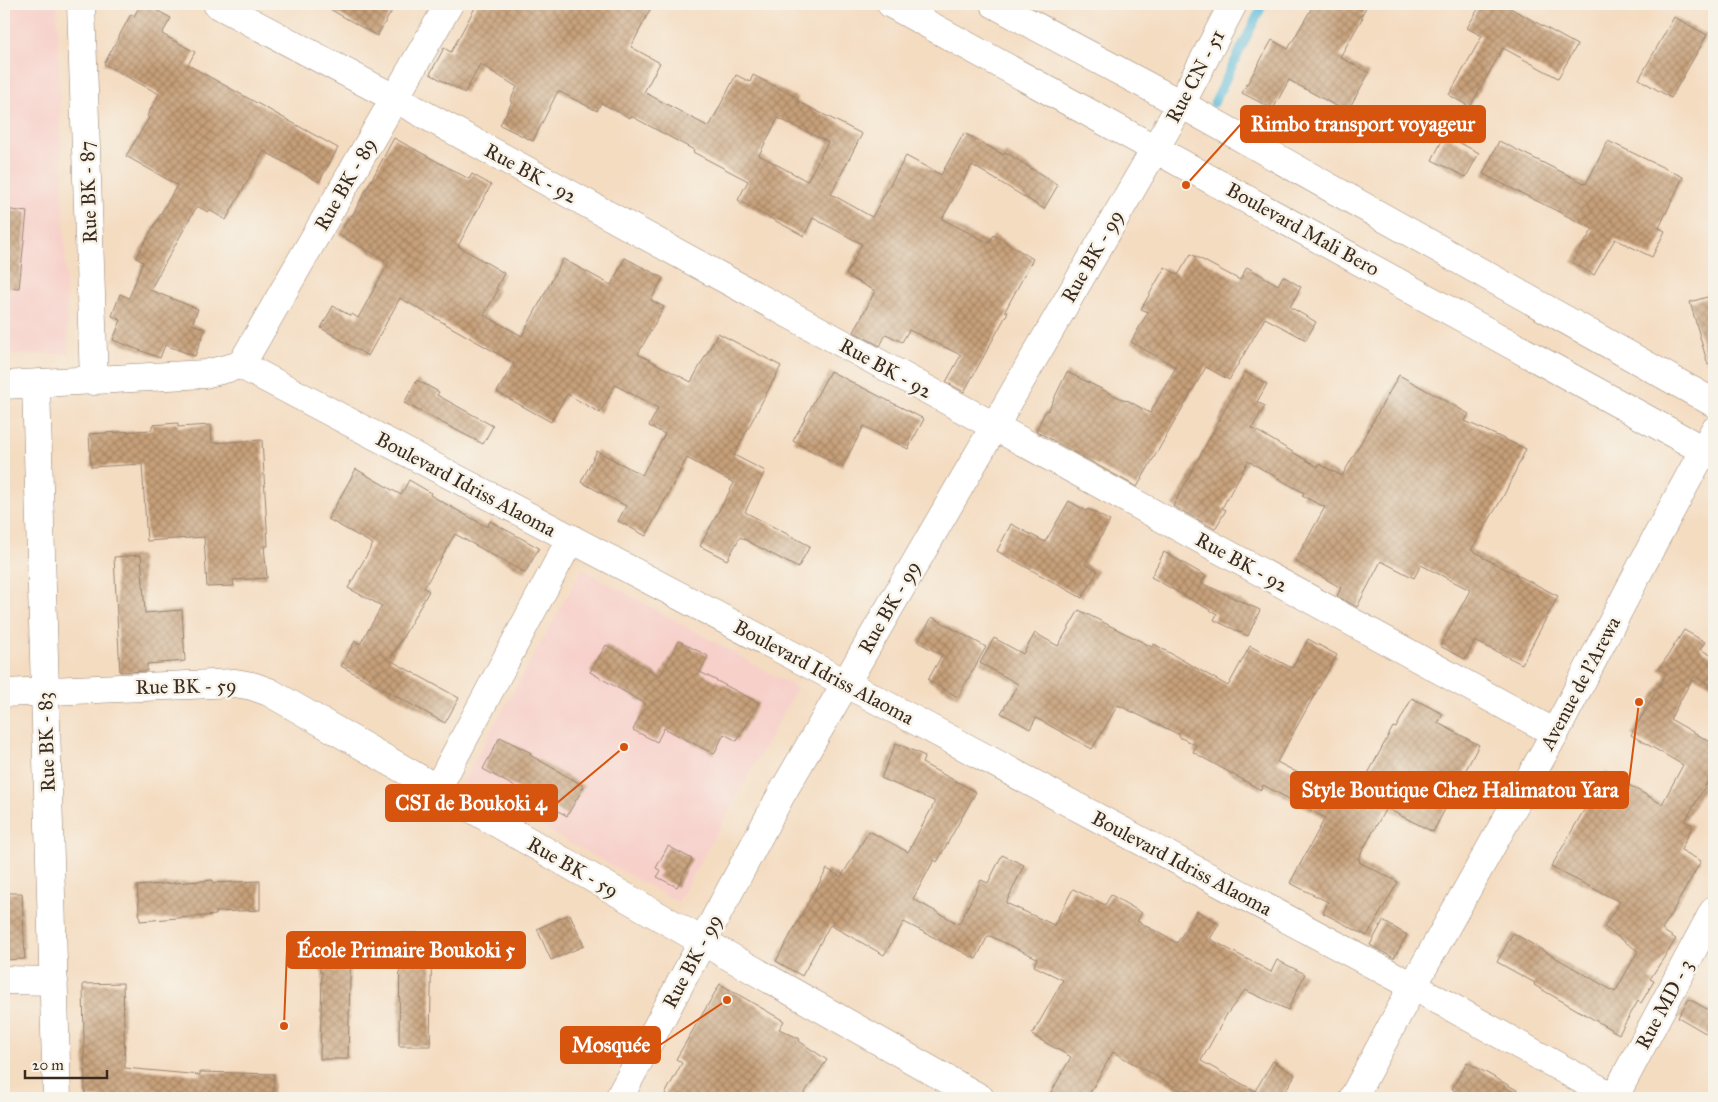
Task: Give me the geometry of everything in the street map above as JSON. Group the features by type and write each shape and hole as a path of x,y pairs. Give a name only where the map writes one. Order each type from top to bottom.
{"street":[{"name":"Rue BK - 87","path":"81,4 94,381"},
{"name":"Rue BK - 92","path":"217,4 394,98 1555,732"},
{"name":"Rue BK - 89","path":"241,365 449,4"},
{"name":"Boulevard Mali Bero","path":"891,4 1155,148 1711,445"},
{"path":"994,4 1181,104 1714,404"},
{"name":"Rue CN - 51","path":"1155,148 1181,104 1233,4"},
{"name":"Rue BK - 99","path":"620,1098 781,794 1155,148"},
{"path":"4,385 36,385 205,374 241,365"},
{"name":"Boulevard Idriss Alaoma","path":"241,365 845,682 1413,986 1614,1098"},
{"name":"Rue BK - 83","path":"36,385 57,1098"},
{"name":"Avenue de l'Arewa","path":"1353,1098 1711,445"},
{"path":"437,789 571,538"},
{"name":"Rue BK - 59","path":"4,693 235,683 269,692 971,1096"},
{"name":"Rue MD - 3","path":"1614,1098 1714,910"},
{"path":"4,980 54,981"}],"shaded area":[{"path":"4,4 57,4 68,353 4,355"},
{"path":"582,569 797,688 678,902 462,783"}],"building":[{"path":"141,4 145,4 171,18 162,34 195,52 188,65 338,148 319,182 264,151 226,220 209,210 208,212 197,206 150,290 198,309 192,324 205,329 195,356 165,345 160,358 113,340 121,320 112,316 120,294 129,298 143,262 136,258 177,185 126,156 149,118 147,116 159,94 104,64 131,14 134,16"},
{"path":"321,4 396,4 377,36"},
{"path":"477,4 653,4 631,47 660,63 644,92 709,127 736,75 750,82 753,75 798,98 797,101 862,134 831,194 872,217 906,156 941,175 964,133 1004,155 1005,152 1058,185 1044,209 972,165 942,219 989,243 994,235 1033,259 1005,311 1008,312 964,392 946,382 961,355 909,330 902,342 886,334 880,346 854,332 875,291 846,275 862,244 813,218 804,236 770,218 738,200 748,181 631,116 630,118 601,103 597,111 558,91 533,141 500,125 512,102 510,101 517,87 480,64 465,93 430,74 444,48 451,52","holes":["778,118 828,142 807,181 759,155"]},
{"path":"1314,4 1368,4 1361,16 1363,17 1340,57 1369,73 1347,112 1289,80 1273,109 1242,93 1272,40 1288,49"},
{"path":"1481,4 1503,4 1577,45 1558,78 1503,48 1470,107 1449,95 1482,36 1467,28"},
{"path":"1674,17 1707,35 1671,98 1639,79"},
{"path":"1445,135 1479,153 1466,177 1432,160"},
{"path":"394,138 469,179 472,174 491,185 458,246 504,273 496,289 498,290 484,315 522,336 563,259 611,285 625,258 663,278 651,300 664,307 638,354 691,382 718,333 781,366 734,455 765,471 745,512 810,546 798,568 740,537 727,560 700,546 734,483 687,458 646,536 618,521 626,506 581,482 597,451 642,475 665,434 649,426 658,408 615,385 600,413 567,394 551,422 497,392 514,363 400,298 368,356 321,328 333,306 358,318 389,262 339,235 350,215 352,216"},
{"path":"1499,141 1586,184 1608,141 1683,177 1659,228 1665,231 1652,257 1615,239 1594,275 1572,262 1593,229 1483,174"},
{"path":"4,209 27,212 19,288 4,287"},
{"path":"1191,254 1240,280 1247,267 1278,285 1283,276 1301,287 1290,307 1316,322 1306,340 1265,318 1229,380 1206,367 1137,487 1036,431 1067,372 1150,413 1176,367 1131,342 1148,312 1141,309 1165,267 1178,275"},
{"path":"1714,295 1714,364 1708,365 1690,302"},
{"path":"830,371 924,419 908,449 864,426 842,467 793,441"},
{"path":"1245,372 1267,384 1257,402 1265,406 1252,428 1318,467 1319,464 1342,476 1399,375 1469,414 1465,421 1526,449 1504,495 1471,550 1558,596 1522,664 1475,641 1465,659 1440,646 1470,590 1421,565 1414,578 1381,561 1357,607 1337,596 1341,588 1295,561 1325,507 1302,496 1304,493 1248,461 1222,508 1226,510 1215,529 1173,506"},
{"path":"417,380 439,392 437,395 493,426 483,444 404,403"},
{"path":"178,423 178,427 211,425 212,443 262,440 268,546 264,546 267,578 233,580 234,586 207,587 204,537 147,541 142,464 91,467 89,434 152,430 152,425"},
{"path":"356,469 401,495 409,480 431,493 430,495 487,527 490,521 539,548 525,573 455,534 424,588 429,591 390,660 459,698 445,723 341,666 355,641 360,644 382,606 348,588 373,544 328,519"},
{"path":"1069,501 1086,511 1088,509 1110,521 1085,564 1098,571 1082,598 997,551 1011,524 1045,542"},
{"path":"1164,552 1206,576 1201,583 1260,610 1248,636 1214,620 1217,614 1151,577"},
{"path":"141,555 145,613 182,610 185,661 147,664 147,671 120,672 114,557"},
{"path":"1079,610 1152,647 1154,644 1228,686 1250,646 1292,668 1308,639 1337,655 1277,762 1352,801 1393,727 1396,728 1412,698 1443,714 1438,723 1479,745 1433,832 1386,808 1358,859 1360,860 1359,862 1398,882 1367,936 1323,913 1328,902 1290,883 1325,818 1263,785 1261,790 1193,752 1196,745 1179,737 1180,735 1118,705 1092,749 1036,718 1030,729 1001,713 1018,684 980,663 994,638 1023,654 1035,633 1058,646"},
{"path":"932,617 986,647 958,697 928,680 942,655 918,642"},
{"path":"1684,630 1705,642 1700,649 1714,657 1714,687 1694,676 1670,719 1714,744 1714,771 1685,821 1693,825 1681,850 1701,861 1662,930 1676,939 1650,979 1654,981 1641,1003 1638,1001 1619,1034 1497,962 1513,933 1615,992 1638,951 1604,927 1620,902 1551,867 1606,772 1662,804 1683,765 1631,735 1666,674 1659,669"},
{"path":"679,641 708,656 700,672 759,703 737,741 724,734 714,754 664,728 657,742 633,730 646,704 590,672 606,645 660,676"},
{"path":"500,737 531,753 530,755 584,786 567,816 483,769"},
{"path":"896,743 925,756 922,763 976,792 937,862 934,860 913,899 959,924 981,880 988,883 1002,855 1024,865 1006,903 1054,925 1073,889 1105,905 1111,895 1142,913 1137,921 1177,943 1197,911 1219,924 1210,939 1271,972 1277,960 1305,974 1288,1010 1245,990 1227,1014 1201,1061 1255,1091 1273,1061 1295,1075 1281,1098 1201,1098 1186,1089 1184,1092 1113,1052 1087,1098 1048,1098 1071,1057 1032,1035 1063,980 1034,966 1037,958 990,936 988,936 976,959 904,922 884,955 830,925 802,976 776,961 827,869 841,877 869,831 908,852 934,801 881,778"},
{"path":"668,846 692,859 677,887 657,877 661,871 656,868"},
{"path":"213,880 213,883 260,881 260,910 216,912 216,915 140,921 137,886"},
{"path":"4,893 22,893 25,959 4,960"},
{"path":"570,914 584,946 551,960 537,929"},
{"path":"1383,921 1407,935 1394,958 1370,945"},
{"path":"400,933 432,933 430,1046 399,1046"},
{"path":"321,937 351,938 348,1059 320,1059"},
{"path":"123,983 125,1068 200,1075 200,1072 274,1074 273,1098 85,1098 83,984"},
{"path":"720,984 784,1021 779,1029 800,1039 799,1041 827,1060 801,1098 663,1098 682,1063 676,1059"},
{"path":"1689,999 1714,1013 1714,1038 1678,1017"},
{"path":"1467,1062 1531,1098 1468,1098 1452,1089"}],"waterway":[{"path":"1214,103 1263,4"}],"place":[{"name":"Rimbo transport voyageur","path":"1186,185"},
{"name":"Style Boutique Chez Halimatou Yara","path":"1639,702"},
{"name":"CSI de Boukoki 4","path":"624,747"},
{"name":"Mosquée","path":"727,1000"},
{"name":"École Primaire Boukoki 5","path":"284,1026"}]}
